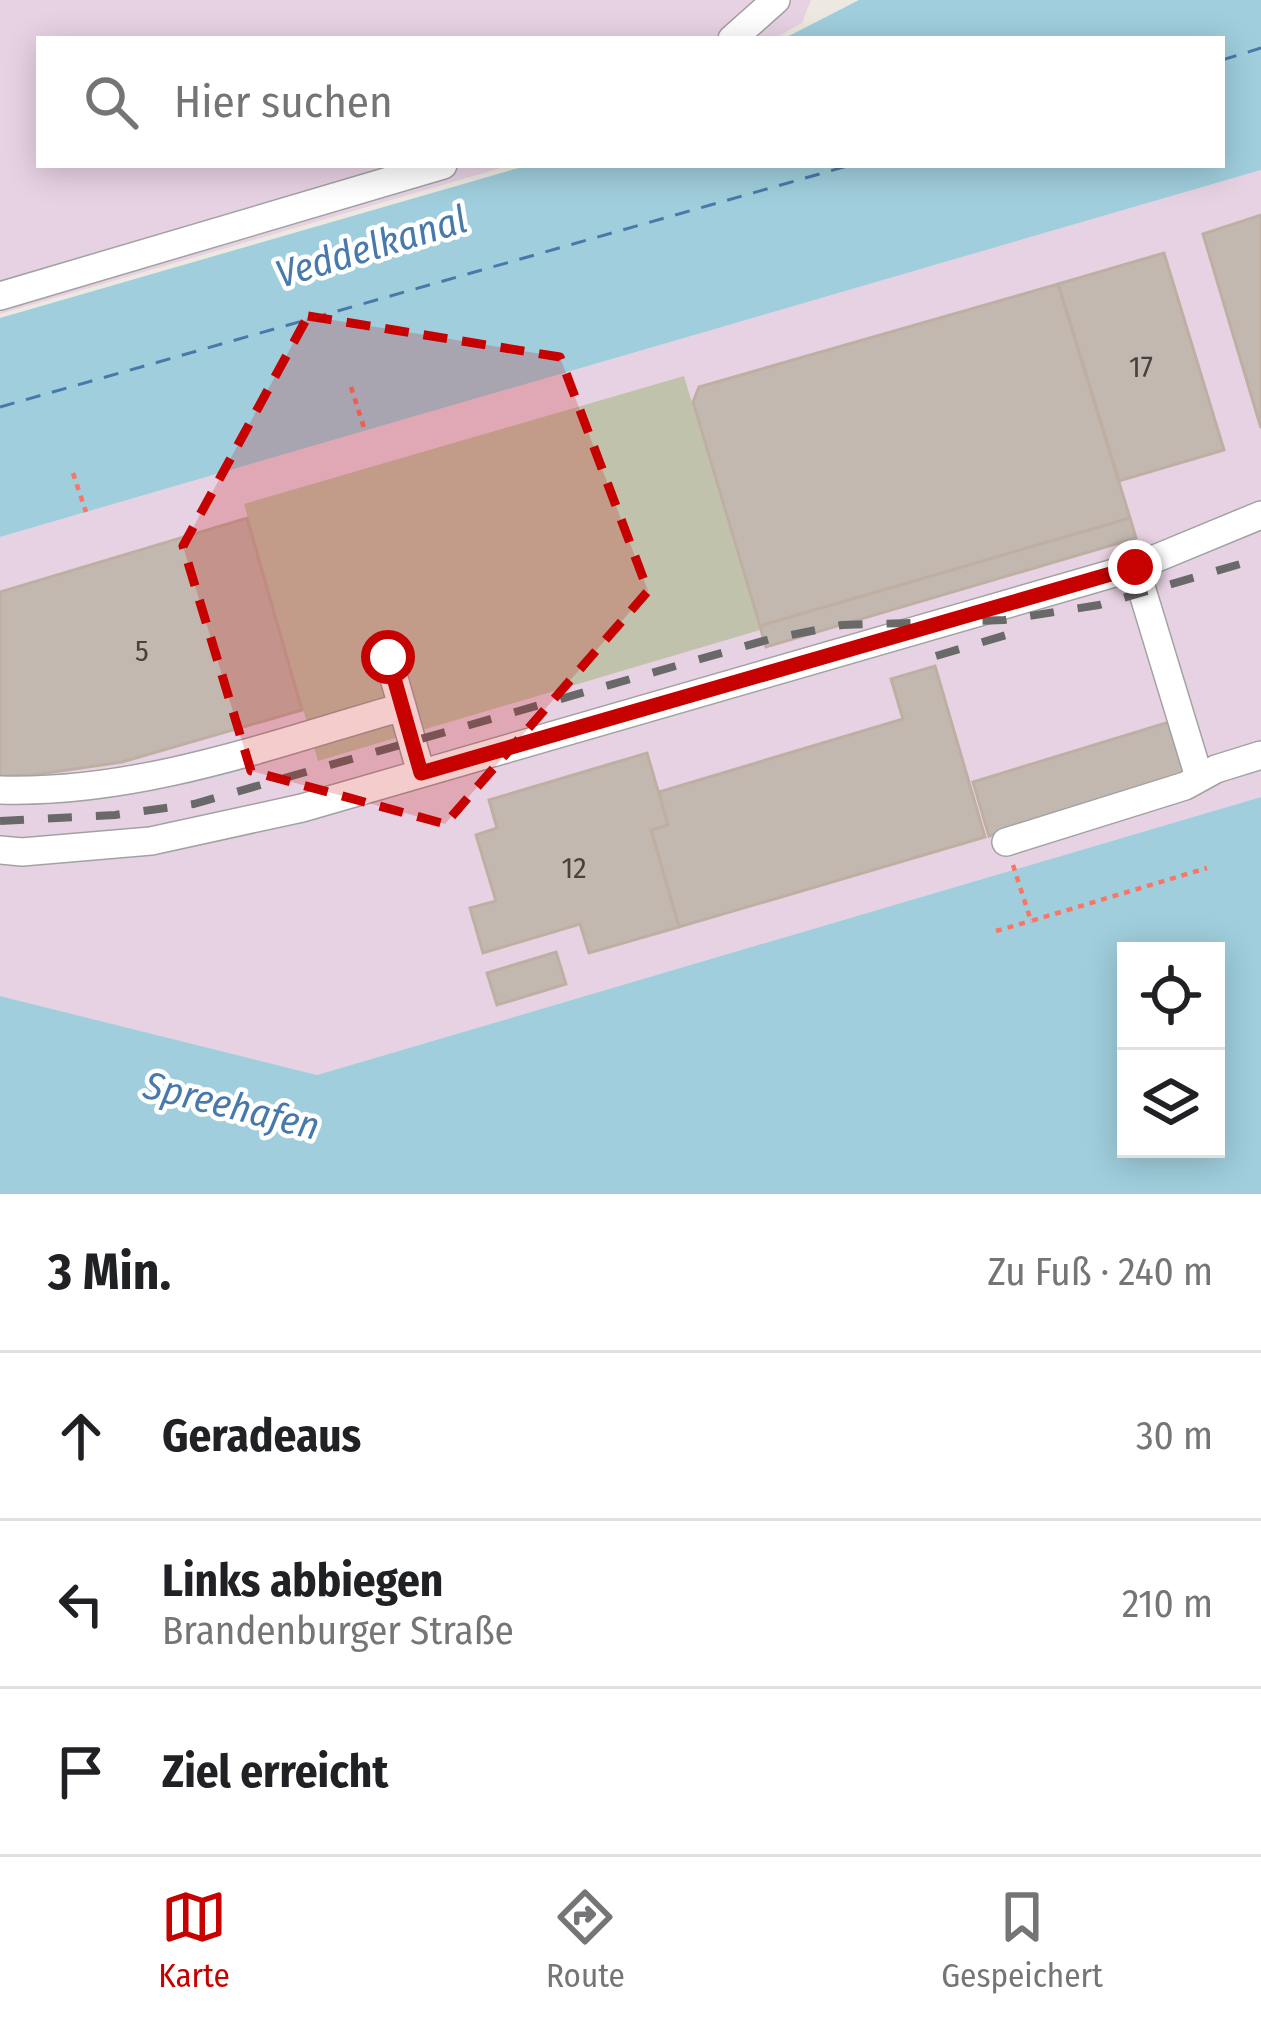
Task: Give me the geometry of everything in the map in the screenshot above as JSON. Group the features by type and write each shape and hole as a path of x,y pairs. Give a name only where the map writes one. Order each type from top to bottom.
{"street":[{"path":"735,36 776,0"},
{"path":"0,296 433,168"},
{"path":"0,850 151,841 302,808 1135,567 1261,515"},
{"path":"1135,567 1199,777"},
{"path":"388,657 421,773"},
{"path":"0,790 44,791 164,776 402,707"},
{"path":"1006,842 1185,786 1261,755"}],"path":[{"path":"352,387 365,431"},
{"path":"73,473 86,512"},
{"path":"1006,842 1031,921"},
{"path":"996,932 1207,868"}],"highlighted area":[{"path":"308,316 560,357 648,591 445,824 251,771 183,546"}],"shaded area":[{"path":"0,0 811,0 802,23 778,36 36,36 36,168 501,168 0,314"},
{"path":"1261,170 1261,797 317,1075 0,996 0,537"},
{"path":"684,376 760,630 318,761 244,504"}],"water":[{"name":"Veddelkanal","path":"859,0 1261,0 1261,170 0,537 0,318 519,168 1225,168 1225,36 789,36"},
{"name":"Spreehafen","path":"1261,797 1261,1194 0,1194 0,996 317,1075"}],"building":[{"path":"1261,215 1261,428 1203,234"},
{"path":"1164,253 1224,450 1119,481 1058,284"},
{"path":"1058,284 1130,518 760,626 693,402 699,387"},
{"path":"247,518 302,710 122,762 0,776 0,592"},
{"path":"1130,518 1136,538 766,647 760,626"},
{"path":"935,666 985,837 679,927 651,830 668,825 659,792 903,719 891,679"},
{"path":"1169,722 1186,776 989,836 973,782"},
{"path":"647,753 668,825 651,830 679,927 589,953 580,924 483,953 470,908 496,901 476,835 497,828 489,800"},
{"path":"556,952 566,984 497,1005 487,973"}],"ferry route":[{"path":"1225,59 1261,48"},
{"path":"0,407 840,168"}],"railway":[{"path":"0,821 115,815 194,804 770,639 842,625 1004,620 1099,605 1261,558"},
{"path":"936,656 1023,630"}],"route":[{"path":"388,657 421,773 1135,567"}]}
